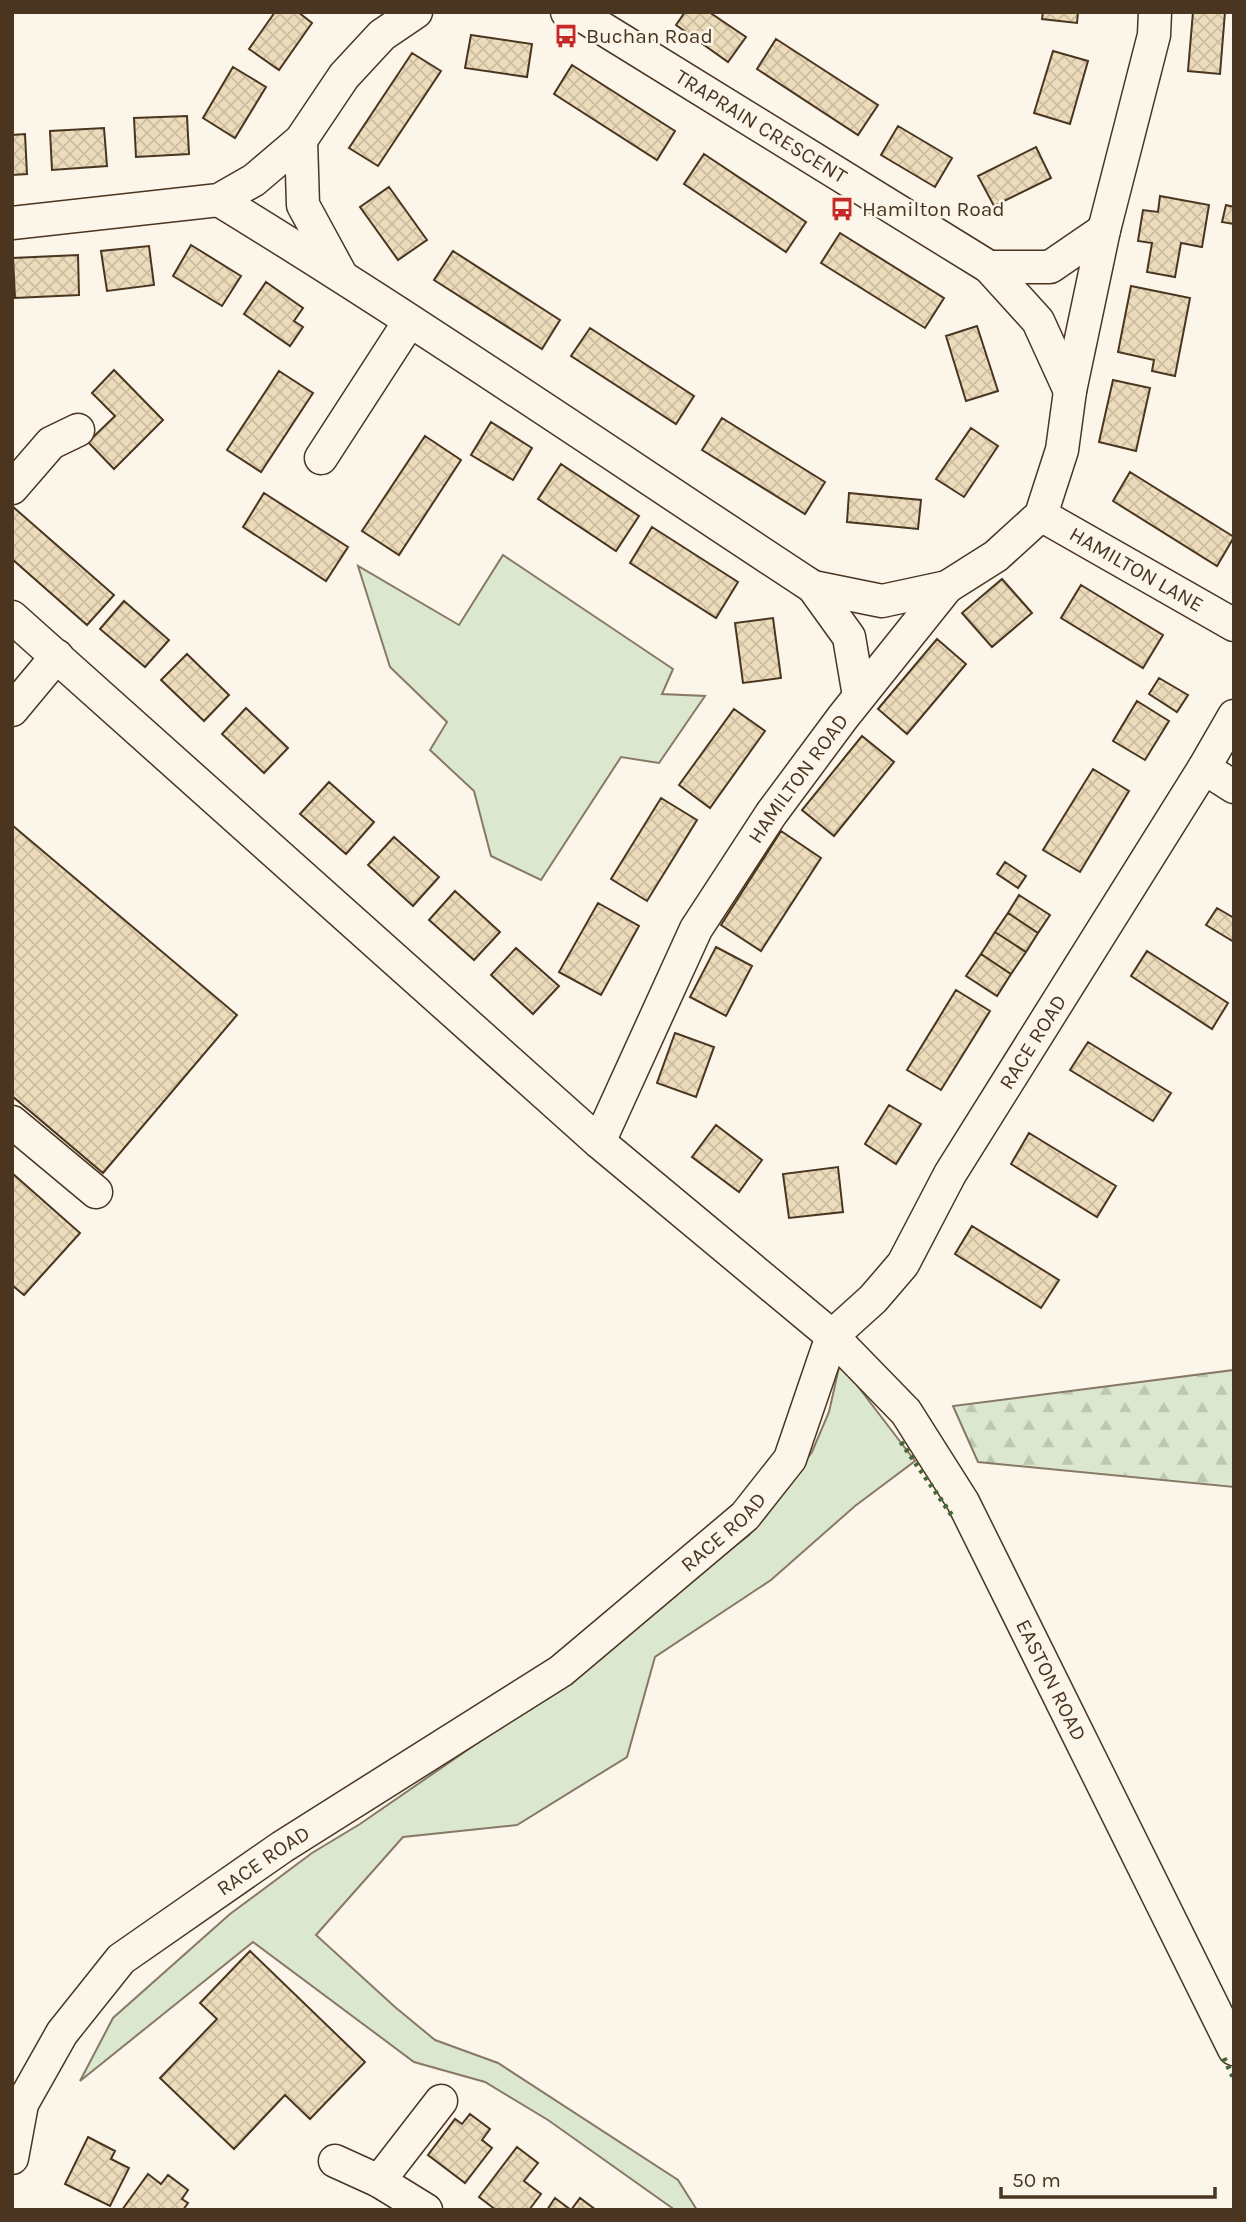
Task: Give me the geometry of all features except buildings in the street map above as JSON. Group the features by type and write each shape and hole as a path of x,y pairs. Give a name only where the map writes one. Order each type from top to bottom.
{"street":[{"path":"12,223 219,200 254,180 301,140 344,76 382,35 416,12"},
{"name":"TRAPRAIN CRESCENT","path":"567,12 584,18 989,267 1038,321 1070,391"},
{"name":"HAMILTON ROAD","path":"599,1142 696,929 771,814 859,696 947,587 996,556 1041,514 1062,450 1070,391 1104,230 1154,35 1155,12"},
{"path":"301,140 303,205 341,275"},
{"path":"219,200 341,275 813,587 849,637 859,696"},
{"path":"989,267 1051,267 1104,230"},
{"path":"321,458 409,322"},
{"path":"12,488 51,443 78,430"},
{"name":"HAMILTON LANE","path":"1041,514 1234,625"},
{"path":"813,587 882,601 947,587"},
{"name":"EASTON ROAD","path":"12,617 599,1142 832,1336 906,1412 963,1502 1234,2049"},
{"path":"12,710 57,656"},
{"name":"RACE ROAD","path":"12,2158 22,2104 62,2033 121,1959 282,1847 561,1671 745,1517 790,1459 832,1336 873,1298 903,1264 950,1174 1234,716"},
{"path":"1204,768 1234,787"},
{"path":"12,1122 96,1192"},
{"path":"379,2181 442,2101"},
{"path":"335,2161 379,2181 426,2210"}],"green space":[{"path":"503,555 673,669 662,694 705,696 659,763 621,757 541,880 491,856 474,791 430,750 447,722 390,667 358,566 459,625"},
{"path":"840,1363 915,1461 855,1506 771,1580 655,1657 627,1757 517,1825 403,1837 316,1935 435,2040 498,2063 678,2180 697,2210 675,2210 548,2120 485,2082 414,2062 253,1942 80,2081 113,2018 230,1914 312,1853 360,1824 505,1724 749,1535 812,1452 829,1412"},
{"path":"1234,1370 1234,1487 978,1462 953,1406"}],"hedge":[{"path":"901,1442 953,1517"},
{"path":"1224,2058 1234,2079"}],"place":[{"name":"Buchan Road","path":"566,36"},
{"name":"Hamilton Road","path":"842,209"}]}
